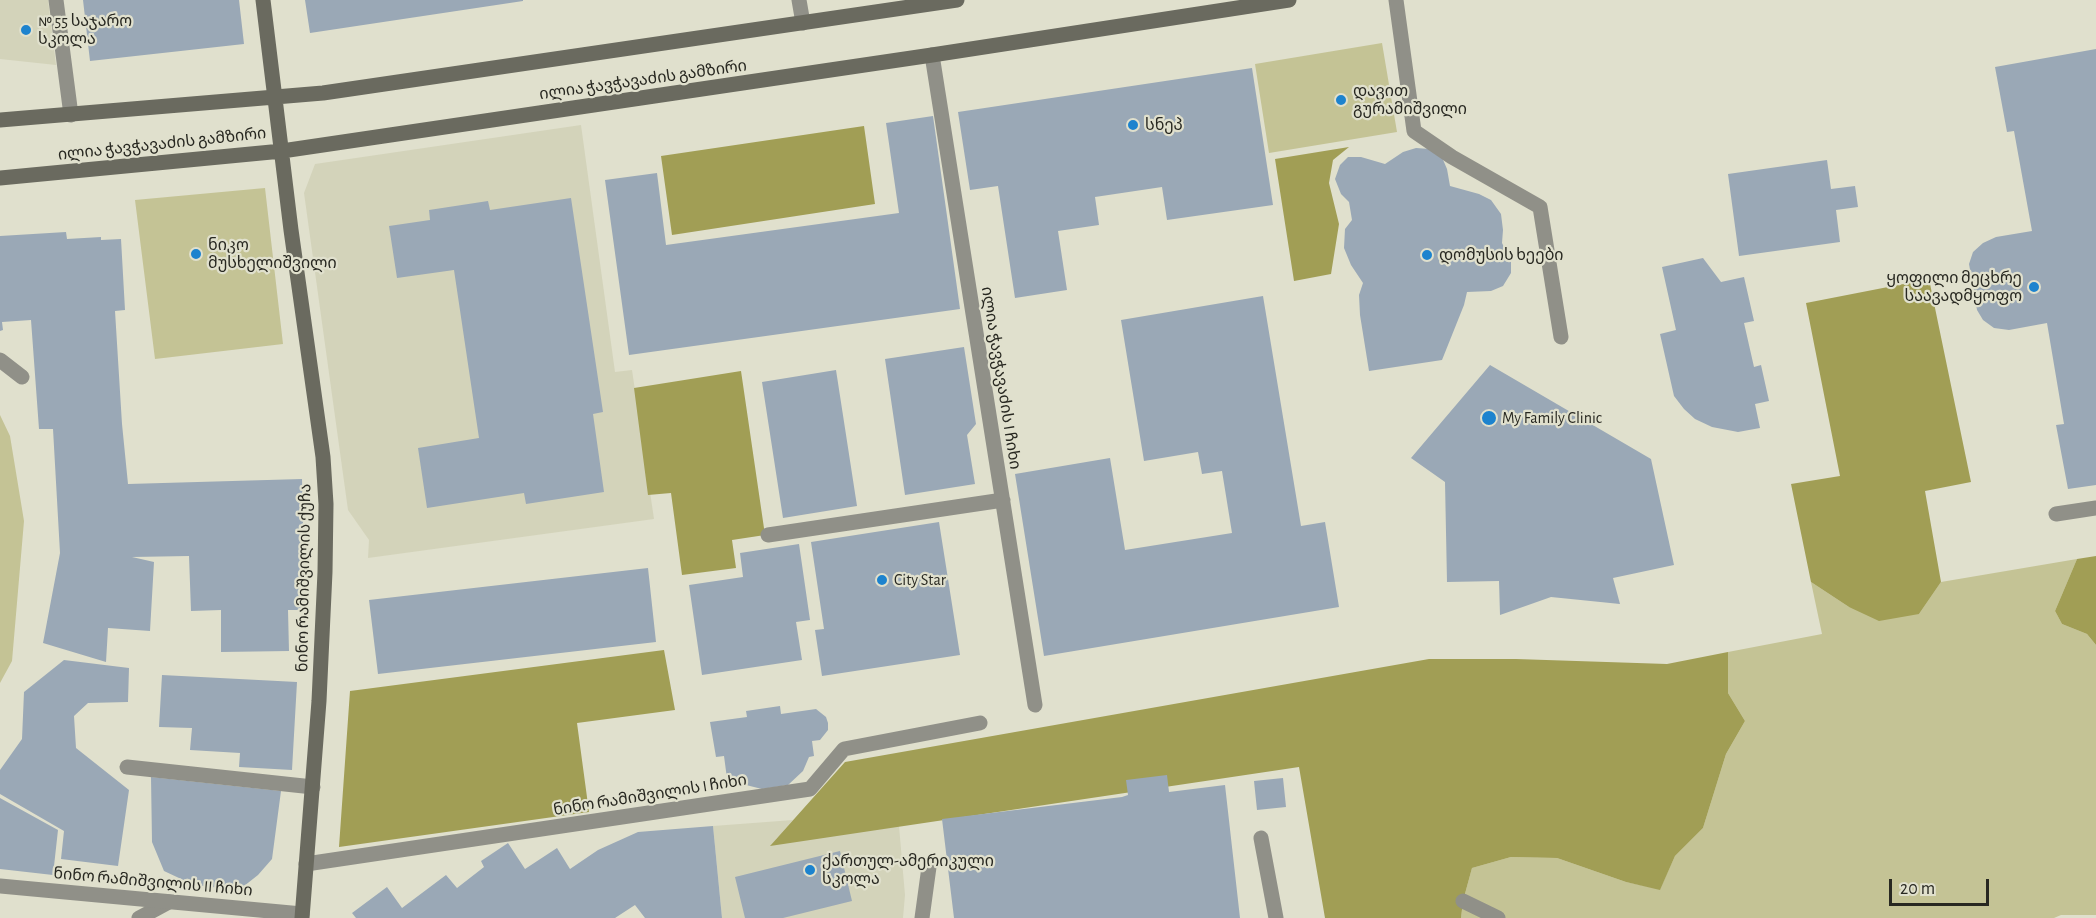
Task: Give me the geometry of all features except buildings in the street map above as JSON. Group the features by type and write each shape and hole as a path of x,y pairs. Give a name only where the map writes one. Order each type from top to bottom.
{"main road":[{"name":"ნინო რამიშვილის ქუჩა","path":"263,0 322,457 326,504 325,572 313,787 302,916"},
{"name":"ილია ჭავჭავაძის გამზირი","path":"0,120 323,93 957,0"},
{"name":"ილია ჭავჭავაძის გამზირი","path":"0,178 282,151 932,56 1289,0"}],"street":[{"path":"56,0 71,115"},
{"path":"799,0 803,23"},
{"path":"1396,0 1414,131 1452,157 1540,207 1561,337"},
{"name":"ილია ჭავჭავაძის I ჩიხი","path":"932,56 1035,705"},
{"path":"0,360 22,377"},
{"path":"768,535 1003,500"},
{"path":"2056,514 2096,508"},
{"name":"ნინო რამიშვილის I ჩიხი","path":"306,864 810,789 844,749 980,723"},
{"path":"128,767 313,787"},
{"path":"1261,838 1276,918"},
{"path":"922,918 929,867"},
{"name":"ნინო რამიშვილის II ჩიხი","path":"0,886 302,916"},
{"path":"1463,901 1498,918"},
{"path":"139,918 169,902"}],"shaded area":[{"name":"№ 55 საჯარო სკოლა","path":"0,0 48,0 56,65 0,59"},
{"path":"1382,43 1397,132 1269,153 1255,64"},
{"path":"581,125 615,372 632,370 654,519 368,558 369,540 348,510 304,193 315,164"},
{"path":"864,126 875,204 672,235 661,156"},
{"path":"1349,147 1333,160 1329,183 1339,224 1331,274 1294,281 1275,159"},
{"path":"265,188 283,344 155,359 135,200"},
{"path":"1929,279 1971,482 1925,491 1941,582 1919,614 1879,621 1849,607 1811,582 1791,484 1840,476 1806,303"},
{"path":"741,371 765,535 732,540 736,568 682,575 671,493 648,495 634,388"},
{"path":"0,415 10,436 24,521 12,661 0,683"},
{"path":"2096,556 2096,645 2087,634 2062,624 2055,611 2077,559"},
{"path":"2077,559 2055,611 2062,624 2087,634 2096,645 2096,915 2061,915 2054,918 1461,918 1472,868 1511,857 1557,858 1626,882 1660,889 1675,856 1703,828 1726,754 1745,721 1728,693 1728,652 1822,634 1811,582 1849,607 1919,614 1941,582"},
{"path":"664,650 675,710 577,723 589,812 339,847 350,691"},
{"path":"1728,652 1728,693 1745,721 1726,754 1703,828 1675,856 1660,890 1626,882 1557,858 1511,857 1472,868 1461,918 1325,918 1299,767 770,846 845,762 1429,659 1516,659 1667,664"},
{"name":"ქართულ-ამერიკული სკოლა","path":"793,820 771,845 899,826 905,895 903,918 722,918 713,826"}],"place":[{"name":"№ 55 საჯარო სკოლა","path":"26,30"},
{"name":"დავით გურამიშვილი","path":"1341,100"},
{"name":"სნეპ","path":"1133,125"},
{"name":"ნიკო მუსხელიშვილი","path":"196,254"},
{"name":"დომუსის ხეები","path":"1427,255"},
{"name":"ყოფილი მეცხრე საავადმყოფო","path":"2034,287"},
{"name":"My Family Clinic","path":"1489,418"},
{"name":"City Star","path":"882,580"},
{"name":"ქართულ-ამერიკული სკოლა","path":"810,870"}]}
